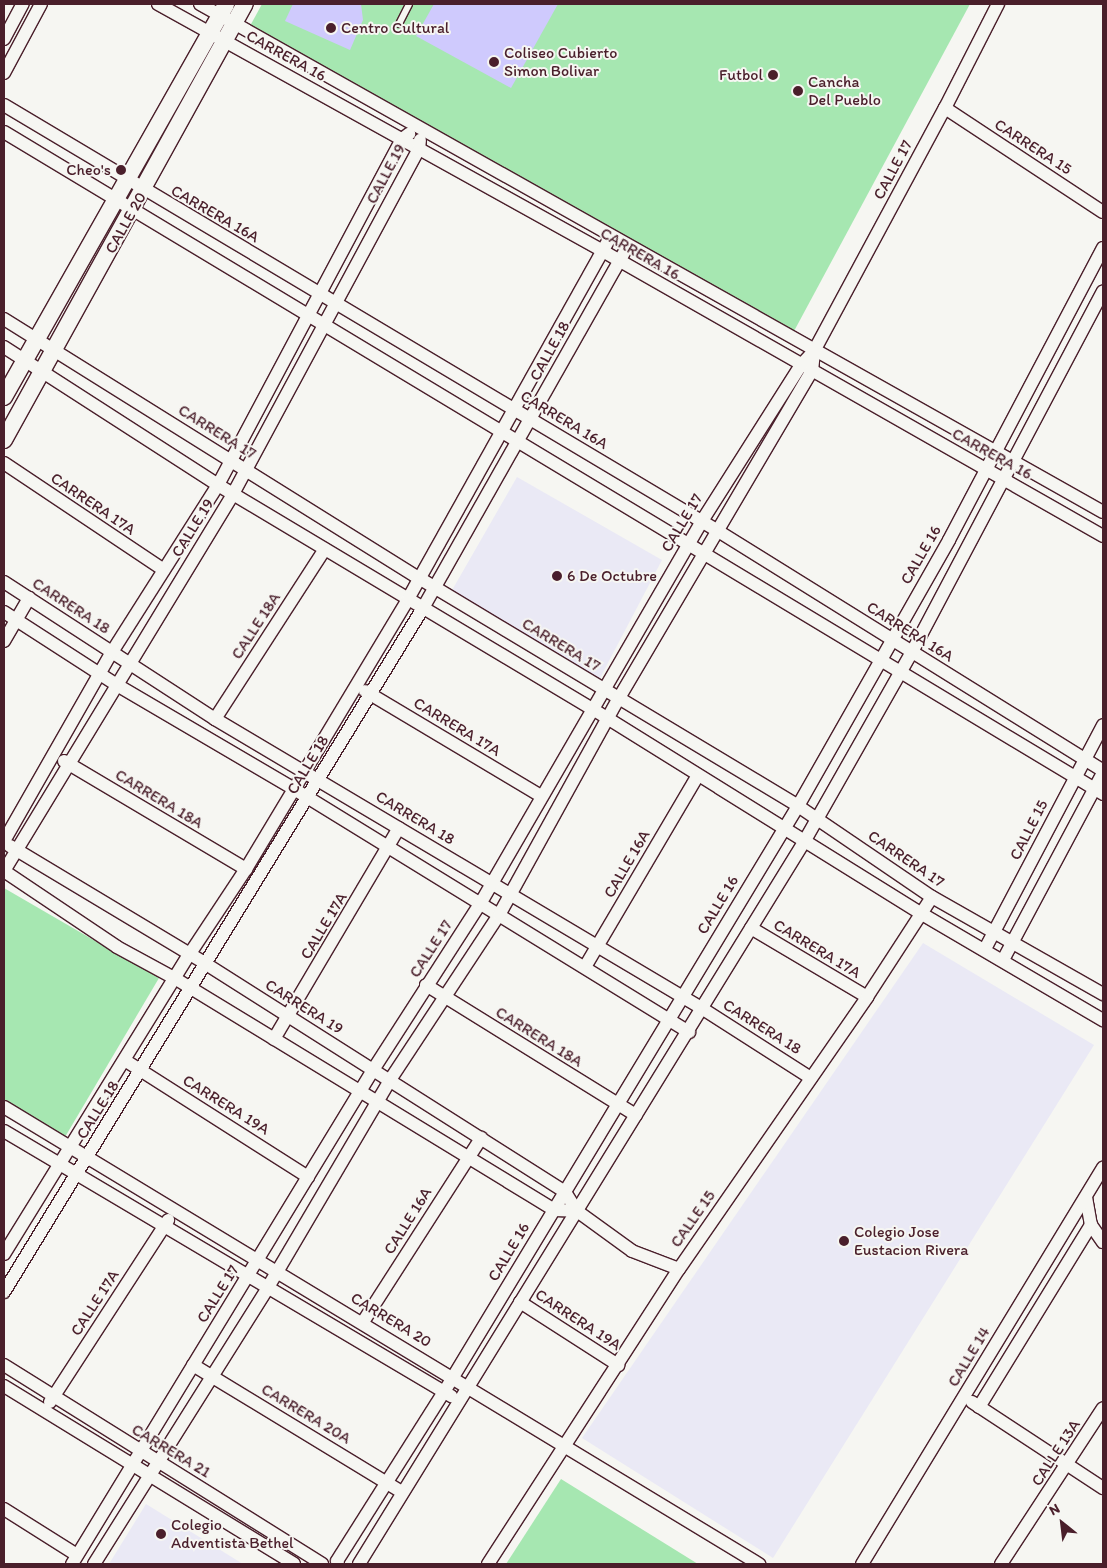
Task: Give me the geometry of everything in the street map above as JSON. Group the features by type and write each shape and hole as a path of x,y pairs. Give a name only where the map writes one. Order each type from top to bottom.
{"street":[{"path":"4,39 23,4"},
{"path":"4,73 41,4"},
{"name":"CARRERA 16","path":"158,4 420,148 1103,536"},
{"name":"CARRERA 16","path":"200,4 223,9 234,23 610,237 814,351 1014,459 1103,512"},
{"name":"CALLE 20","path":"4,397 127,180 218,37 234,23 245,4"},
{"name":"CALLE 17","path":"94,1564 157,1461 267,1289 390,1080 498,916 619,698 706,554 945,108 998,4"},
{"name":"CALLE 20","path":"4,440 144,191 218,37 223,9"},
{"name":"CARRERA 16A","path":"4,105 144,191 702,521 1103,772"},
{"name":"CARRERA 15","path":"945,108 1103,212"},
{"name":"CALLE 19","path":"4,842 55,756 112,652 218,485 402,138 420,128 420,148 233,494 128,662 117,685 70,765 4,871"},
{"path":"4,132 1098,791"},
{"name":"CALLE 18","path":"4,1252 126,1061 189,955 246,869 304,770 357,686 502,433 601,250 610,237"},
{"name":"CALLE 18","path":"4,1292 192,989 423,608 518,443 627,246"},
{"name":"CALLE 16","path":"338,1564 337,1561 444,1392 798,806 890,639 987,470 1103,248"},
{"path":"359,1564 703,1009 804,842 912,652 1103,292"},
{"name":"CARRERA 17","path":"4,319 434,587 798,806 932,897 996,931 1103,994"},
{"path":"4,347 218,485 590,708 697,777 922,914 985,949 1103,1020"},
{"name":"CALLE 17","path":"75,1560 193,1364 259,1261 373,1070 426,985 480,904 590,708 702,521 806,368"},
{"name":"CARRERA 17A","path":"4,463 164,570"},
{"name":"CALLE 18A","path":"215,720 325,549"},
{"name":"CARRERA 18","path":"4,582 215,720 304,770 597,948 703,1009 811,1078"},
{"path":"4,641 29,598"},
{"path":"4,612 117,685 294,789 389,850 585,967 688,1032"},
{"name":"CARRERA 17A","path":"357,686 541,796"},
{"name":"CALLE 15","path":"985,949 1103,726"},
{"name":"CARRERA 18A","path":"55,756 246,869"},
{"path":"1003,960 1098,791 1103,772"},
{"name":"CALLE 16A","path":"585,967 697,777"},
{"name":"CALLE 17A","path":"274,1039 389,850 399,828"},
{"name":"CARRERA 19","path":"4,842 206,964 565,1192 577,1211 632,1251 679,1270"},
{"path":"4,871 117,947 176,979 468,1155 554,1210 577,1211"},
{"name":"CALLE 15","path":"488,1564 567,1446 679,1270 867,998 932,897"},
{"name":"CARRERA 17A","path":"751,928 867,998"},
{"name":"CARRERA 18A","path":"426,985 636,1115"},
{"name":"CARRERA 19A","path":"126,1061 308,1177"},
{"name":"CARRERA 20","path":"4,1107 173,1212 363,1322 759,1564"},
{"path":"4,1131 248,1278 459,1401"},
{"name":"CALLE 16A","path":"363,1322 468,1155 481,1138"},
{"name":"CALLE 14","path":"862,1564 1103,1167"},
{"path":"1086,1196 1092,1225 1103,1242"},
{"name":"CALLE 17A","path":"44,1411 173,1212"},
{"path":"979,1407 1092,1225"},
{"name":"CARRERA 19A","path":"520,1302 618,1365"},
{"name":"CARRERA 20A","path":"193,1364 402,1492"},
{"name":"CARRERA 21","path":"4,1365 140,1452 322,1564"},
{"name":"CARRERA 21","path":"4,1386 294,1564"},
{"path":"964,1397 1103,1488"},
{"name":"CALLE 13A","path":"1001,1564 1068,1465 1103,1408"},
{"path":"4,1509 75,1560"}],"lane":[{"path":"399,24 409,4"}],"shaded area":[{"name":"6 De Octubre","path":"517,477 662,560 599,680 451,592"},
{"name":"Colegio Jose Eustacion Rivera","path":"923,943 1094,1045 773,1558 582,1438"},
{"name":"Colegio Adventista Bethel","path":"146,1504 243,1564 109,1564"}],"green space":[{"path":"262,4 970,4 793,333 250,26"},
{"path":"4,888 159,978 65,1137 4,1102"},
{"path":"561,1479 698,1564 506,1564"}],"building":[{"name":"Centro Cultural","path":"293,4 361,4 363,20 350,50 285,21"},
{"name":"Coliseo Cubierto Simon Bolivar","path":"434,4 558,4 511,88 416,36"}],"place":[{"name":"Centro Cultural","path":"331,28"},
{"name":"Coliseo Cubierto Simon Bolivar","path":"494,62"},
{"name":"Futbol","path":"773,75"},
{"name":"Cancha Del Pueblo","path":"798,91"},
{"name":"Cheo's","path":"121,170"},
{"name":"6 De Octubre","path":"557,576"},
{"name":"Colegio Jose Eustacion Rivera","path":"844,1241"},
{"name":"Colegio Adventista Bethel","path":"161,1534"}]}
